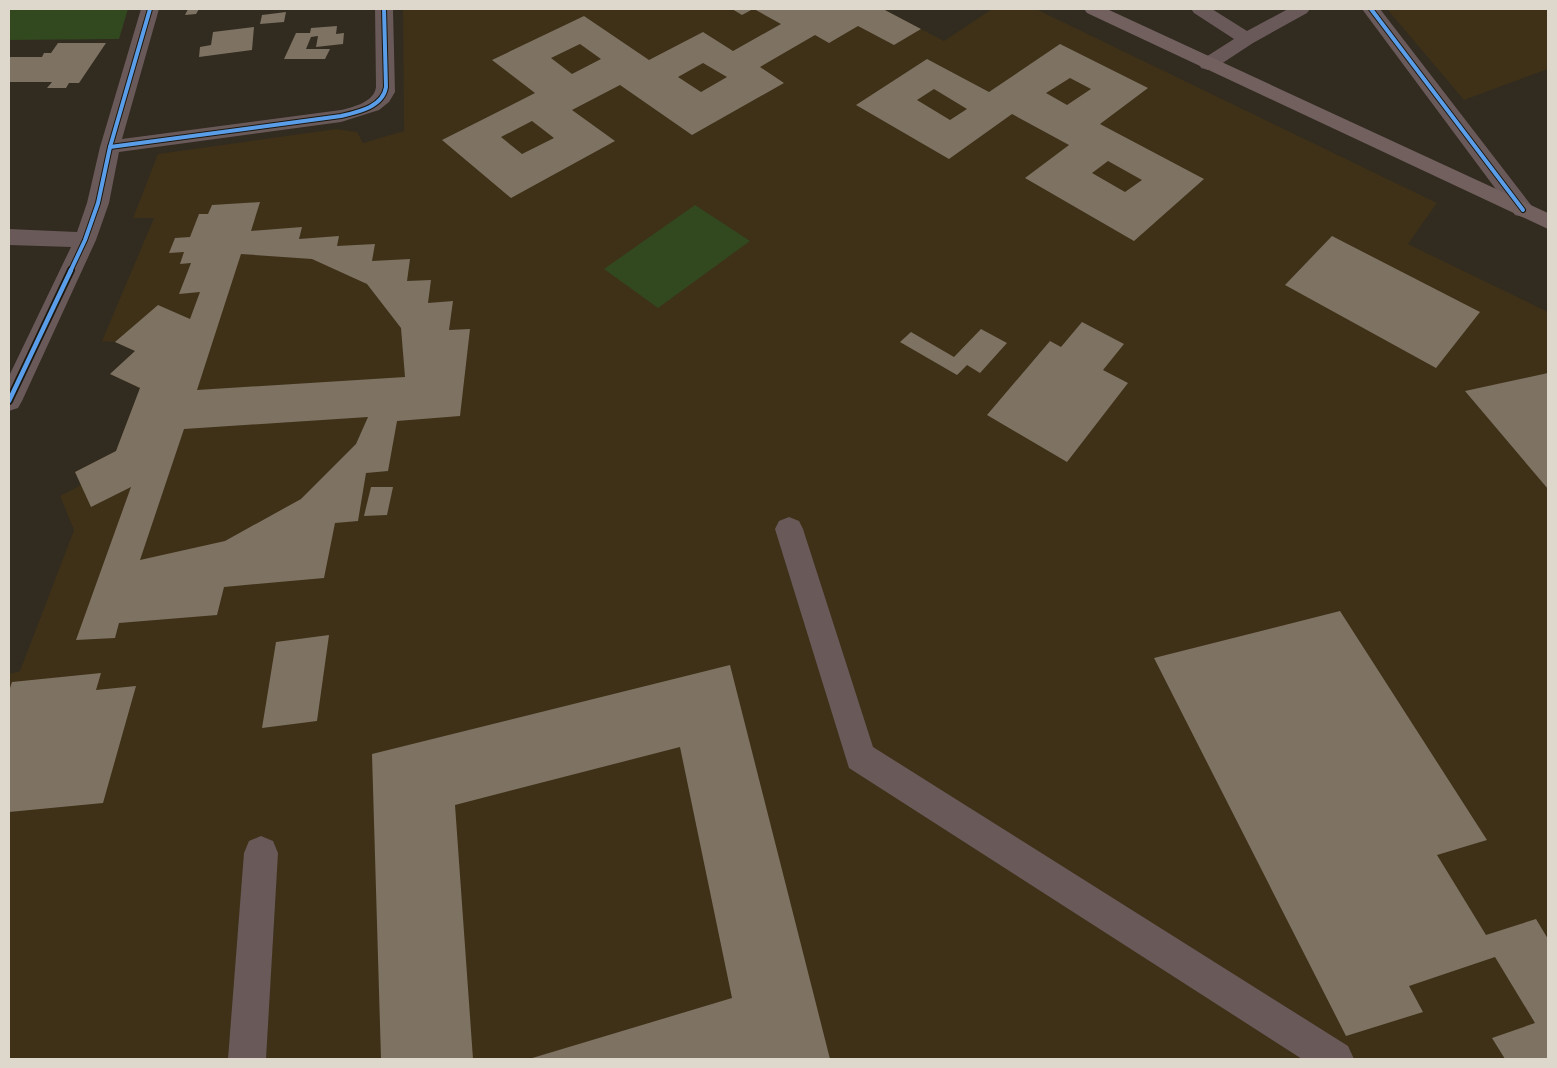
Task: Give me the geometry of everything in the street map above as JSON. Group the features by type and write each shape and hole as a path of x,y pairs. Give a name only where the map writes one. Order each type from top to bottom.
{"main road":[{"path":"1093,9 1548,222"}],"street":[{"path":"9,401 85,240 98,203 110,147 150,9"},
{"path":"110,147 341,116 361,111 377,102 385,90 384,9"},
{"path":"1200,9 1247,39"},
{"path":"1208,64 1247,39 1301,9"},
{"path":"1371,9 1403,54 1453,115 1523,210"},
{"path":"9,236 85,240"},
{"path":"789,529 860,757 1335,1059"},
{"path":"247,1059 262,854"}],"shaded area":[{"path":"403,9 883,9 944,41 992,9 1036,9 1437,203 1408,244 1548,312 1548,1059 9,1059 9,674 20,671 74,530 60,496 81,485 75,472 116,451 140,388 110,374 135,351 115,342 102,341 154,218 133,218 158,154 336,129 357,132 363,143 404,131"},
{"path":"1387,9 1548,9 1548,69 1464,100"}],"green space":[{"path":"9,9 128,9 119,39 9,40"},
{"path":"695,205 750,241 658,308 604,269"}],"building":[{"path":"188,9 199,9 196,14 185,15"},
{"path":"732,9 753,9 742,15"},
{"path":"754,9 883,9 921,29 894,45 858,26 829,43 815,35 760,67 784,83 692,135 620,85 572,110 615,141 511,198 442,140 535,93 492,60 584,16 649,60 703,32 733,51 781,24","holes":["580,44 601,59 572,74 551,58","703,63 727,77 701,92 678,77","532,121 554,138 522,154 501,137"]},
{"path":"286,12 284,22 260,24 262,15"},
{"path":"337,26 336,34 344,33 343,44 316,47 318,36 311,37 306,49 330,49 325,59 284,59 296,33 310,33 311,28"},
{"path":"254,27 252,50 199,57 200,47 211,45 213,32"},
{"path":"58,43 106,43 79,83 69,83 66,88 47,88 52,82 9,82 9,57 42,57 44,53 51,53"},
{"path":"1060,44 1148,88 1100,124 1204,179 1134,241 1025,178 1069,145 1012,114 949,159 856,105 927,59 989,92","holes":["1070,78 1091,89 1067,105 1046,93","934,89 967,109 950,120 917,100","1108,161 1142,180 1125,192 1092,173"]},
{"path":"260,202 251,231 302,227 299,239 339,236 337,246 375,244 372,261 410,259 407,281 431,280 428,303 453,301 449,330 470,329 460,416 397,421 388,471 366,473 358,521 335,523 324,578 224,587 217,615 119,623 115,638 76,640 131,487 91,507 75,472 116,451 140,388 110,374 135,351 115,342 158,305 190,319 200,292 179,294 191,263 180,264 184,252 169,253 175,238 190,237 199,214 208,214 212,205","holes":["241,254 312,259 367,284 401,328 405,377 197,390","368,417 356,444 301,499 225,541 140,560 184,429"]},
{"path":"1332,236 1480,312 1436,368 1285,285"},
{"path":"1082,322 1124,344 1103,370 1128,383 1067,462 987,415 1050,341 1061,347"},
{"path":"981,329 1007,343 980,373 967,365 957,375 900,342 911,332 954,357"},
{"path":"1548,373 1548,489 1465,391"},
{"path":"371,487 393,487 387,515 364,516"},
{"path":"1340,611 1487,840 1437,855 1486,935 1536,919 1548,939 1548,1059 1505,1059 1492,1038 1535,1023 1495,957 1409,986 1423,1012 1346,1036 1154,658"},
{"path":"329,635 317,721 262,728 276,642"},
{"path":"730,665 830,1059 529,1059 732,998 680,747 455,805 473,1059 381,1059 372,754"},
{"path":"101,673 96,690 136,686 103,803 9,812 9,691 12,682"}],"cycle path":[{"path":"9,401 85,240 98,203 110,147 150,9"},
{"path":"110,147 341,116 372,106 382,97 386,87 384,9"},
{"path":"1371,9 1523,210"}]}
